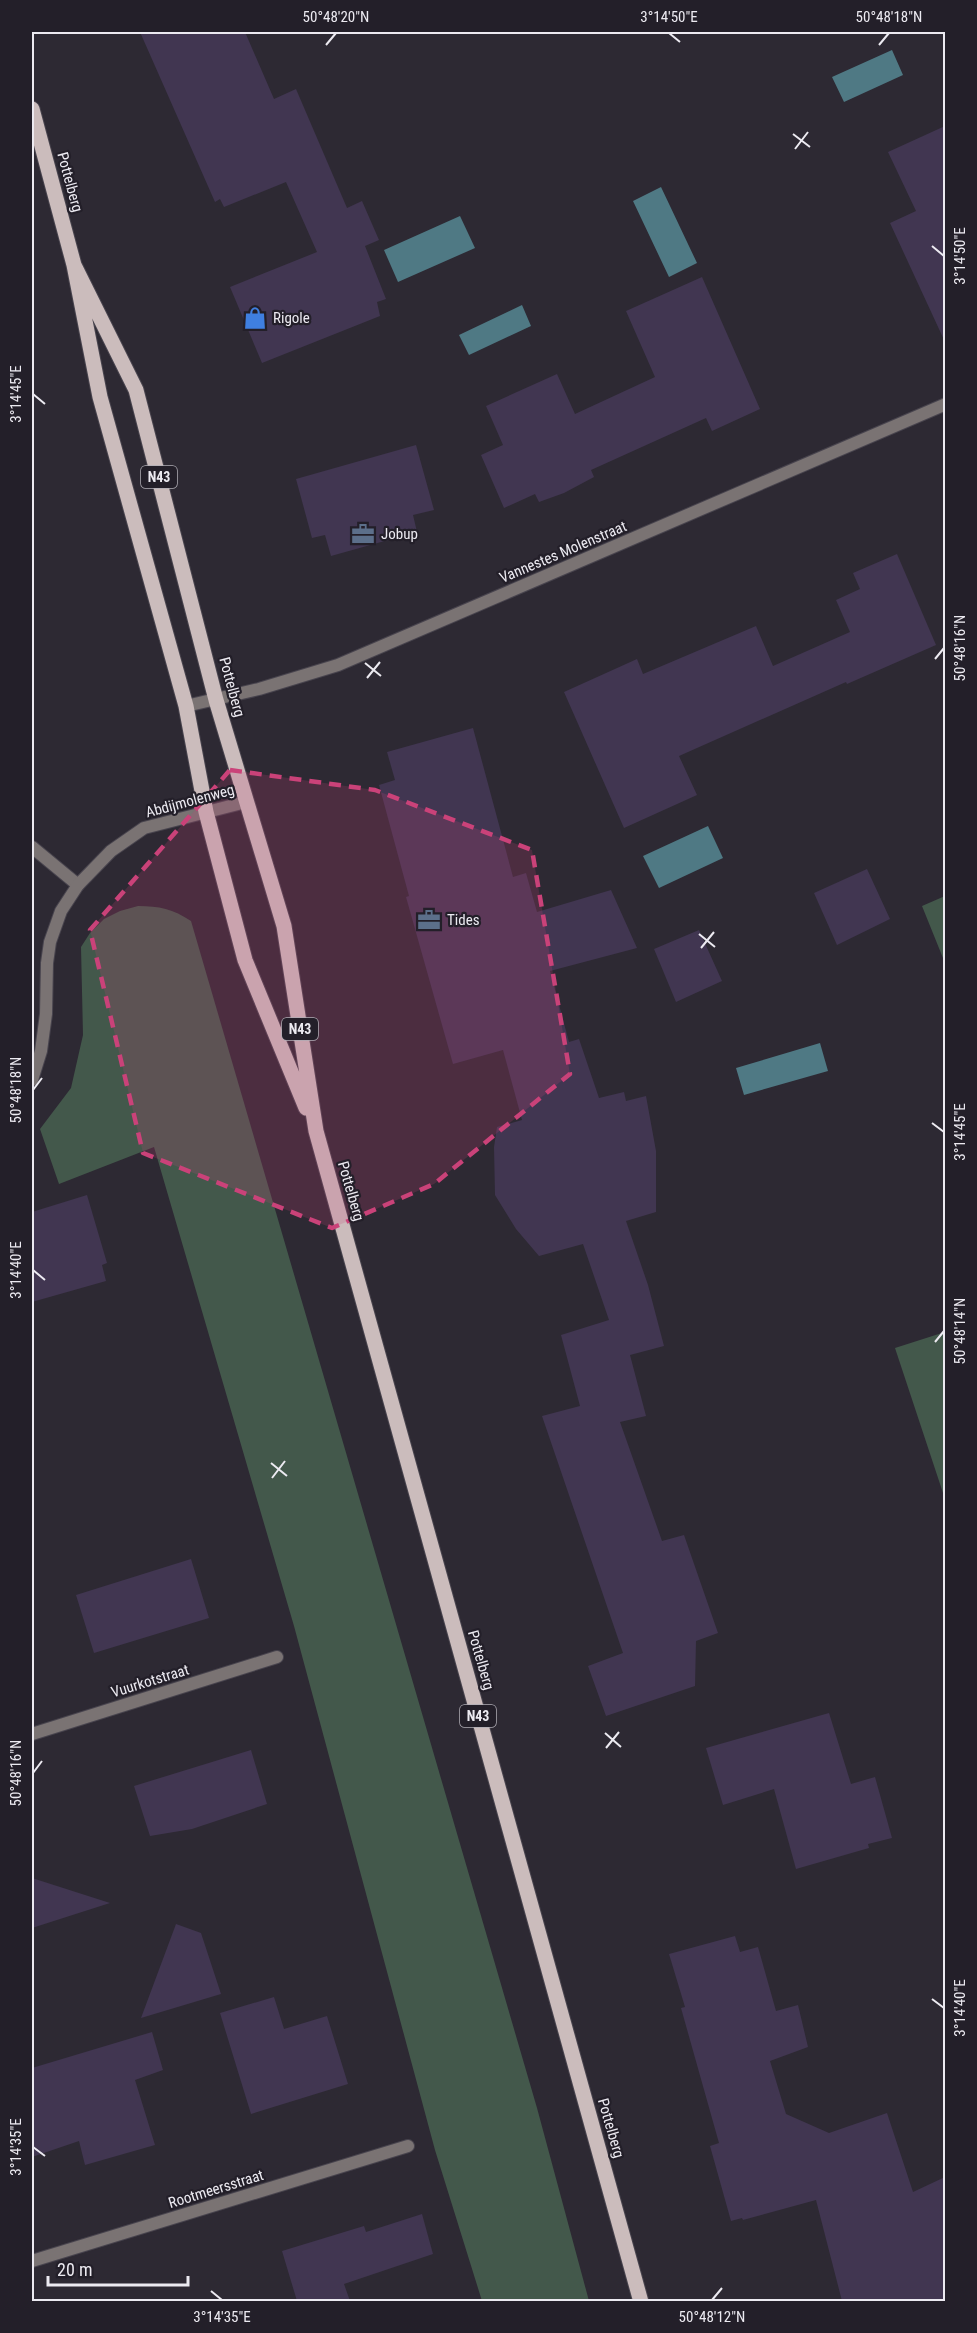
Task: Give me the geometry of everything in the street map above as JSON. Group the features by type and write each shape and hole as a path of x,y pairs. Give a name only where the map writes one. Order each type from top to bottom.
{"main road":[{"name":"Pottelberg","path":"32,109 74,265 99,397 186,706 206,812 245,960 316,1131"},
{"name":"Pottelberg","path":"74,265 136,390 216,700 284,926 316,1131 641,2301"}],"street":[{"name":"Vannestes Molenstraat","path":"186,706 259,690 339,665 945,404"},
{"name":"Abdijmolenweg","path":"32,1080 42,1042 50,942 60,911 78,885 111,851 144,828 246,802"},
{"path":"32,847 78,885"},
{"name":"Vuurkotstraat","path":"32,1734 277,1657"},
{"name":"Rootmeersstraat","path":"32,2261 408,2146"}],"highlighted area":[{"path":"230,770 375,790 532,850 570,1074 434,1184 332,1228 143,1153 90,930"}],"green space":[{"path":"945,896 945,963 922,906"},
{"path":"138,906 166,909 191,921 537,2108 589,2301 482,2301 435,2150 294,1626 154,1147 59,1184 40,1129 71,1088 83,1035 81,947 90,933 104,919"},
{"path":"946,1332 945,1499 895,1348"}],"water":[{"path":"892,50 903,75 844,102 832,77"},
{"path":"661,187 697,263 669,277 633,201"},
{"path":"460,216 475,248 398,282 384,250"},
{"path":"522,305 531,326 469,355 459,335"},
{"path":"708,826 723,858 659,888 643,856"},
{"path":"820,1043 828,1071 744,1095 736,1068"}],"building":[{"path":"140,32 245,32 274,99 296,89 347,208 362,201 379,240 365,246 386,299 377,302 380,316 262,363 230,287 317,252 286,182 224,207 220,199 215,202"},
{"path":"945,126 945,342 890,223 916,211 888,152"},
{"path":"702,277 760,409 712,431 706,418 591,470 594,477 564,493 539,502 535,494 504,508 481,455 503,445 486,406 557,374 575,414 655,377 626,311"},
{"path":"416,445 434,510 413,515 417,532 331,556 325,535 312,538 296,479"},
{"path":"897,554 936,645 679,756 697,795 624,828 564,692 637,659 643,674 756,626 773,666 850,632 836,600 860,589 853,573"},
{"path":"473,728 513,877 526,873 537,912 611,890 637,948 550,971 569,1042 579,1039 599,1098 624,1092 626,1101 646,1096 656,1151 656,1212 626,1221 648,1285 664,1346 630,1355 646,1416 620,1422 662,1541 684,1535 718,1633 696,1641 695,1686 606,1716 588,1666 623,1653 542,1416 580,1406 561,1335 609,1320 583,1244 539,1256 516,1229 495,1195 494,1147 497,1127 522,1120 503,1050 453,1064 406,897 409,896 379,785 395,780 387,752"},
{"path":"867,869 890,919 837,945 814,893"},
{"path":"699,930 722,981 676,1002 654,949"},
{"path":"87,1195 107,1263 102,1265 106,1281 32,1302 32,1212"},
{"path":"191,1559 209,1618 94,1653 76,1595"},
{"path":"829,1713 851,1784 875,1777 892,1838 868,1844 869,1848 796,1869 774,1789 723,1805 706,1748"},
{"path":"251,1750 267,1804 192,1829 150,1836 134,1786"},
{"path":"32,1878 110,1903 32,1928"},
{"path":"176,1924 201,1933 221,1994 141,2018"},
{"path":"735,1936 740,1952 758,1947 776,2011 798,2005 808,2047 770,2061 786,2114 829,2133 887,2113 913,2192 945,2177 945,2301 842,2301 816,2200 743,2220 742,2218 731,2221 710,2146 719,2143 681,2008 685,2007 669,1954"},
{"path":"274,1997 284,2029 327,2016 348,2084 251,2114 220,2013"},
{"path":"152,2032 163,2070 135,2080 155,2145 85,2165 79,2141 32,2157 32,2068"},
{"path":"422,2214 433,2254 344,2284 350,2301 297,2301 282,2251 364,2226 366,2232"}],"place":[{"name":"Rigole","path":"255,318"},
{"name":"Jobup","path":"363,534"},
{"name":"Tides","path":"429,920"}]}
